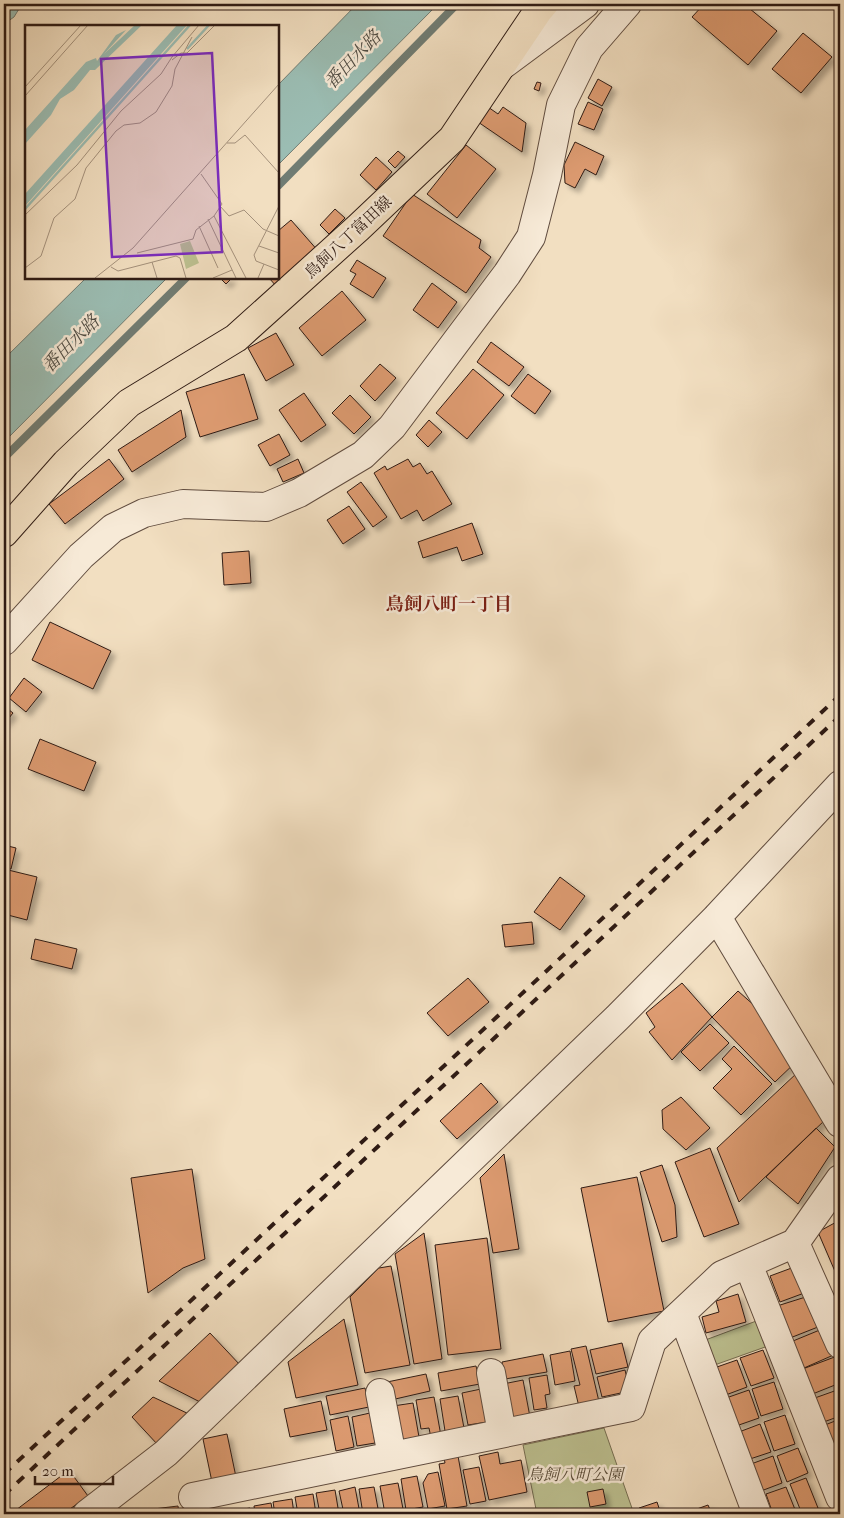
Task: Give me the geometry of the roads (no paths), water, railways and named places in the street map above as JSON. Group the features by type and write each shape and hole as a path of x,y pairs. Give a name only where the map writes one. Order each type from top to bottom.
{"main road":[{"name":"鳥飼八丁富田線","path":"4,533 66,463 129,403 236,338 365,222 452,139 544,4"}],"street":[{"path":"500,67 585,4"},
{"path":"4,641 81,556 114,528 144,513 182,504 266,507 298,493 363,455 392,427 507,274 531,237 547,175 561,105 589,48 627,4"},
{"path":"88,1514 166,1452 617,1018 717,917 840,785"},
{"path":"717,917 840,1122"},
{"path":"193,1496 631,1407 652,1341 722,1275 795,1243 840,1179"},
{"path":"795,1243 840,1344"},
{"path":"748,1264 840,1498"},
{"path":"682,1313 757,1514"},
{"path":"491,1373 502,1433"},
{"path":"380,1393 392,1456"}],"water":[{"path":"4,4 22,4 14,17 4,24"},
{"name":"番田水路","path":"357,4 438,4 279,164 279,84"},
{"name":"番田水路","path":"85,279 166,279 4,442 4,359"}],"waterway":[{"path":"279,185 457,4"},
{"path":"4,458 185,279"}],"railway":[{"path":"4,1474 555,963 840,695"},
{"path":"4,1495 840,716"}],"district":[{"name":"鳥飼八町一丁目","path":"449,604"}],"park label":[{"name":"鳥飼八町公園","path":"575,1474"}]}
